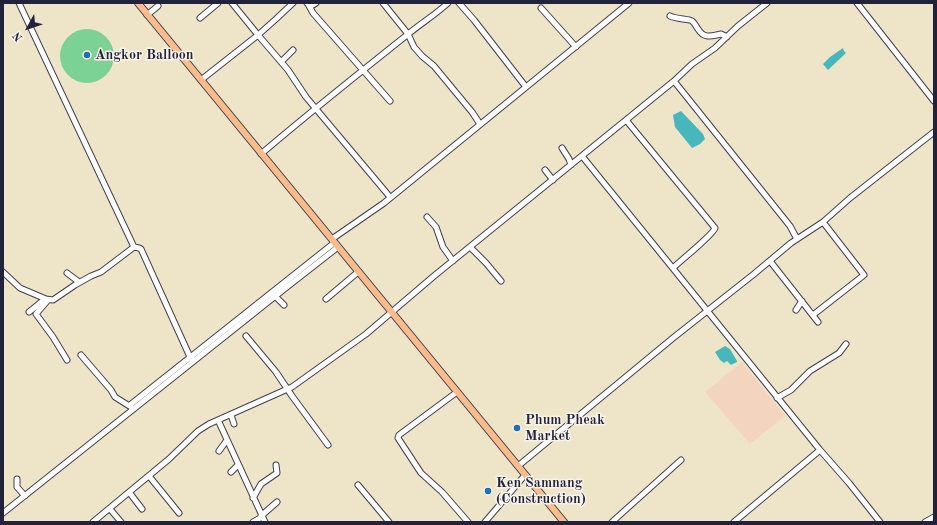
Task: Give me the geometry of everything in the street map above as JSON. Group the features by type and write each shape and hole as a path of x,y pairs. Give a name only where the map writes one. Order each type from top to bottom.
{"main road":[{"path":"139,3 261,154 564,522"}],"street":[{"path":"19,3 134,247 141,250 192,359"},
{"path":"200,18 218,3"},
{"path":"232,3 288,70 299,89 390,197"},
{"path":"201,80 258,35 293,3"},
{"path":"307,3 316,3"},
{"path":"307,3 313,13 390,101"},
{"path":"384,3 408,34 418,52 434,66 480,124"},
{"path":"261,154 315,108 364,71 448,3"},
{"path":"459,3 526,87"},
{"path":"3,513 23,495 629,3"},
{"path":"92,522 149,476 198,431 209,424 298,383 366,334 470,247 674,82 692,64 715,48 767,3"},
{"path":"857,3 934,100"},
{"path":"147,14 158,6"},
{"path":"541,8 576,47"},
{"path":"670,16 677,19 692,21 703,35 707,37 721,34 727,37"},
{"path":"281,62 293,50"},
{"path":"674,82 790,226 797,239"},
{"path":"626,120 715,228 708,237 673,268"},
{"path":"518,466 673,338 797,239 823,222 850,198 934,132"},
{"path":"562,148 571,165"},
{"path":"582,156 777,398 880,522"},
{"path":"545,170 553,180"},
{"path":"427,217 436,227 443,247 453,261"},
{"path":"813,315 864,275 823,222"},
{"path":"192,359 275,296 335,243"},
{"path":"3,272 20,288 52,300 79,282 102,272 134,247"},
{"path":"470,247 501,281"},
{"path":"770,261 818,322"},
{"path":"326,299 358,272"},
{"path":"67,273 79,282"},
{"path":"275,296 284,305"},
{"path":"29,312 46,299"},
{"path":"46,299 36,314 53,337 67,360"},
{"path":"796,310 802,301"},
{"path":"246,336 276,372 328,445"},
{"path":"777,398 791,390 810,371 839,353 846,344"},
{"path":"81,355 111,390 115,397 132,407"},
{"path":"457,392 400,434 398,438 416,467 427,480 442,492 468,522"},
{"path":"231,414 234,424"},
{"path":"218,420 263,518"},
{"path":"219,451 227,440"},
{"path":"734,522 820,450"},
{"path":"612,522 681,460"},
{"path":"231,472 238,465"},
{"path":"253,498 262,484 277,473 276,465"},
{"path":"485,522 525,475"},
{"path":"149,476 179,513"},
{"path":"17,479 17,487 23,495"},
{"path":"358,485 389,522"},
{"path":"129,492 142,509"},
{"path":"253,522 263,518 277,502"},
{"path":"110,509 121,522"},
{"path":"925,522 934,517"}],"shaded area":[{"path":"742,362 785,416 750,444 705,392"}],"green space":[{"path":"82,29 92,29 102,33 110,41 114,51 114,61 110,71 102,79 92,83 82,83 72,79 64,71 60,61 60,51 64,41 72,33"}],"water":[{"path":"843,48 846,53 828,70 823,64"},
{"path":"681,111 703,134 705,139 700,144 692,148 675,127 673,115"},
{"path":"725,346 730,349 737,362 731,365 727,361 724,363 720,360 715,352"}],"place":[{"name":"Angkor Balloon","path":"87,55"},
{"name":"Phum Pheak Market","path":"517,428"},
{"name":"Ken Samnang (Construction)","path":"488,491"}]}
